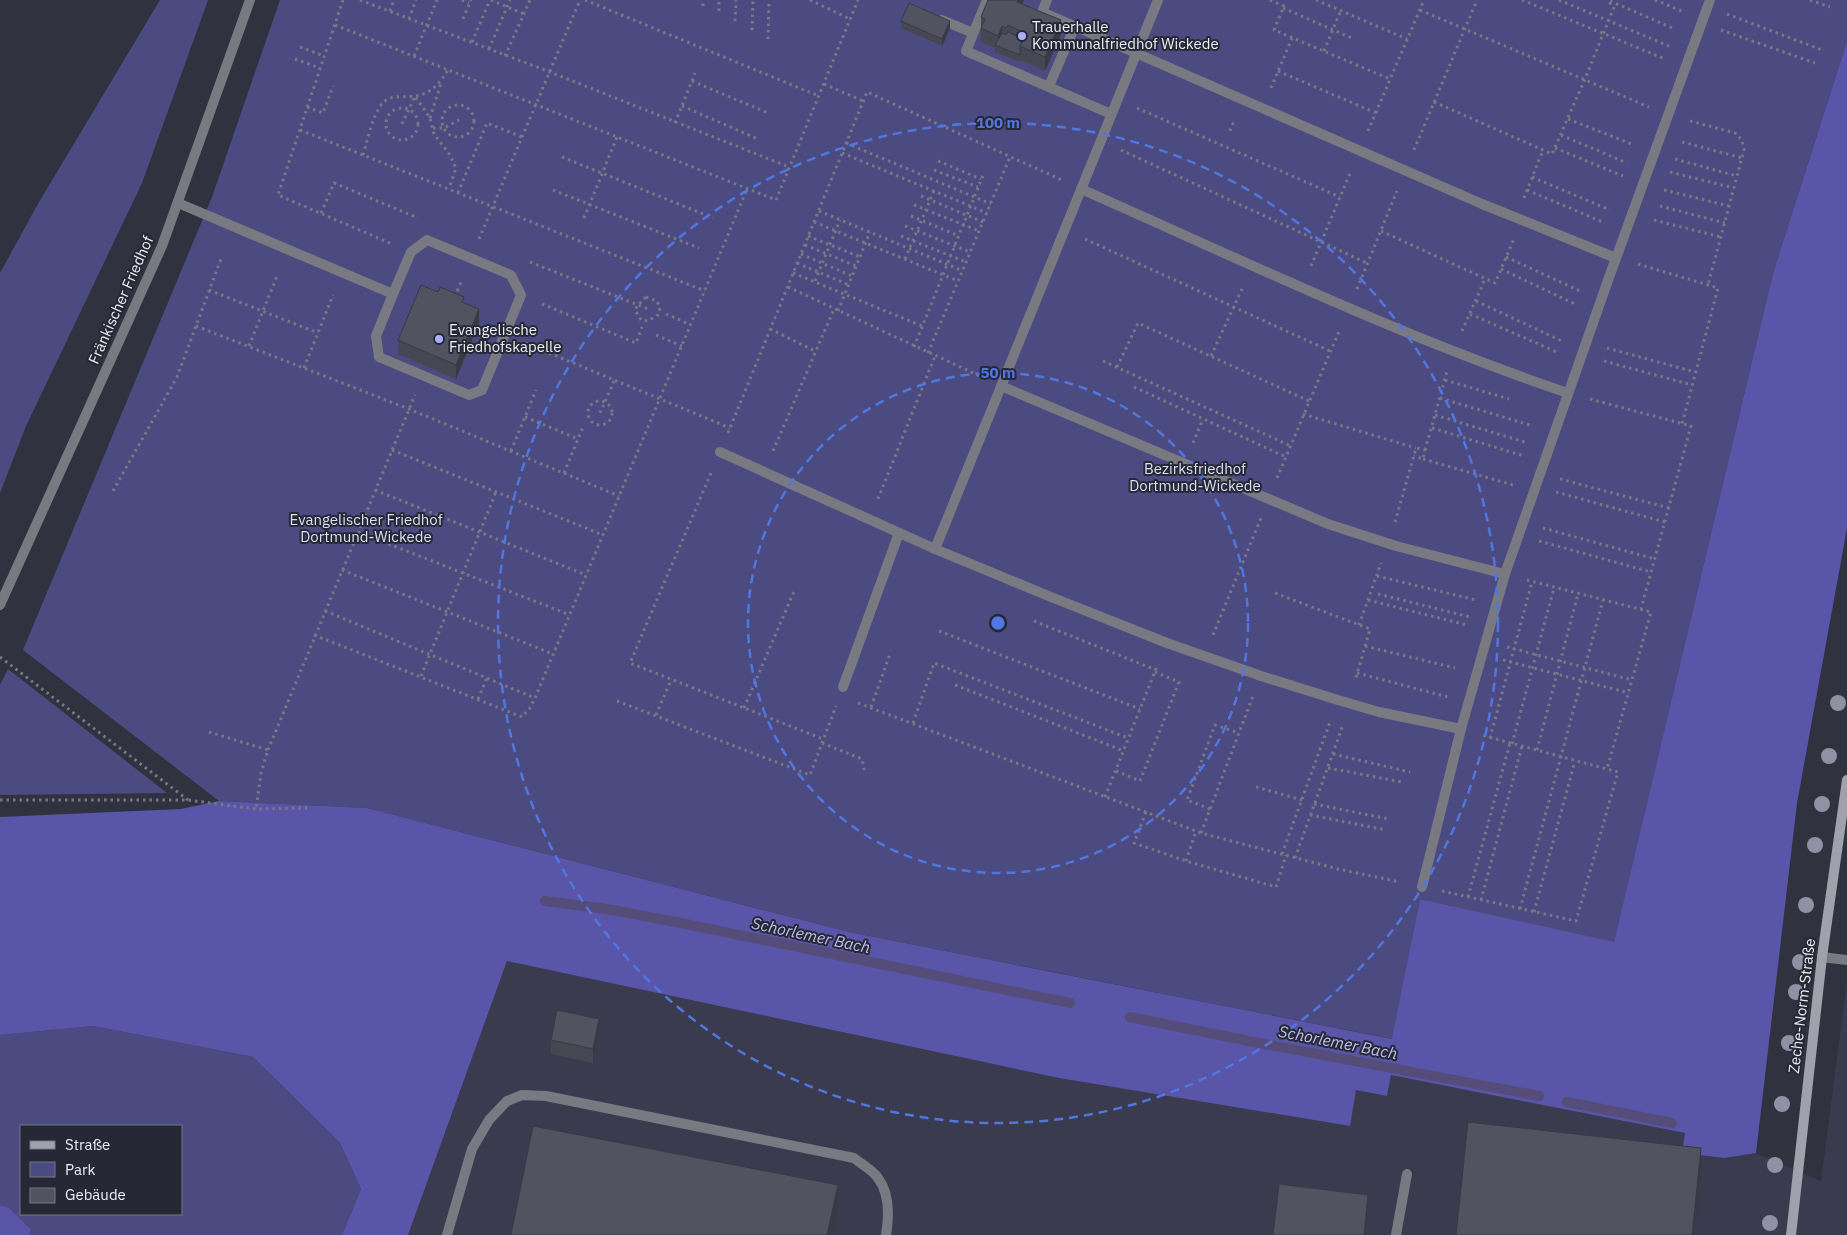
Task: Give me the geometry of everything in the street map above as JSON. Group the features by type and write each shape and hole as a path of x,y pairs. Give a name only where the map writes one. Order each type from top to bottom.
{"main road":[{"name":"Zeche-Norm-Straße","path":"1791,1235 1822,957 1847,780"}],"street":[{"name":"Fränkischer Friedhof","path":"0,605 162,246 250,0"},
{"path":"987,0 966,51 1110,114"},
{"path":"1047,0 1042,12 1519,219 1616,258"},
{"path":"935,549 1116,99 1158,0"},
{"path":"1422,887 1468,703 1505,574 1600,301 1669,116 1708,4"},
{"path":"942,20 973,33"},
{"path":"1048,86 1074,26"},
{"path":"1081,188 1302,288 1453,352 1568,393"},
{"path":"178,203 393,294"},
{"path":"427,240 511,275 521,295 482,390 469,396 379,357 376,336 393,294 411,252 427,240"},
{"path":"1001,386 1328,524 1388,544 1505,574"},
{"path":"720,452 935,549 1167,643 1260,676 1379,712 1461,730"},
{"path":"842,691 899,533"},
{"path":"1822,957 1847,960"},
{"path":"447,1235 472,1149 489,1120 507,1101 522,1095 546,1096 854,1158 878,1178 886,1197 889,1219 886,1235"},
{"path":"1396,1235 1407,1174"}],"path":[{"path":"343,0 278,195 411,252"},
{"path":"360,0 550,72 789,167"},
{"path":"372,4 374,0"},
{"path":"390,11 394,0"},
{"path":"409,18 416,0"},
{"path":"414,56 437,0"},
{"path":"462,0 470,2 463,19"},
{"path":"472,42 490,0 524,14"},
{"path":"489,49 510,0"},
{"path":"505,56 530,0"},
{"path":"451,305 580,0"},
{"path":"584,0 819,96"},
{"path":"703,0 703,6"},
{"path":"719,0 719,11"},
{"path":"735,21 736,0"},
{"path":"752,30 753,0"},
{"path":"768,39 769,0"},
{"path":"810,0 850,18"},
{"path":"335,25 776,200 858,0"},
{"path":"1270,0 1284,6 1283,8 1354,40"},
{"path":"1316,0 1407,39"},
{"path":"1302,288 1424,0"},
{"path":"1205,657 1268,500 1477,0"},
{"path":"1522,0 1686,68"},
{"path":"1559,0 1691,55"},
{"path":"1434,102 1552,154 1614,7 1607,0"},
{"path":"1607,0 1697,38"},
{"path":"1655,0 1702,21 1815,63"},
{"path":"1810,0 1830,7"},
{"path":"1708,4 1822,50"},
{"path":"1283,8 1274,30 1390,79"},
{"path":"1324,51 1341,10"},
{"path":"1420,10 1669,116 1735,133 1742,140 1744,150 1708,285"},
{"path":"1262,108 1292,38"},
{"path":"300,47 324,56"},
{"path":"295,59 320,68"},
{"path":"430,118 441,82 448,70"},
{"path":"1278,71 1376,114"},
{"path":"675,123 696,73"},
{"path":"692,81 768,113"},
{"path":"363,155 377,110 386,100 400,96 415,96 431,90 441,82"},
{"path":"824,84 863,102"},
{"path":"307,107 323,113 333,86"},
{"path":"865,773 862,759 744,708 630,664 730,428 867,92 1081,188"},
{"path":"402,124 415,96"},
{"path":"415,96 430,118 434,134 450,155 456,168 449,189"},
{"path":"1116,99 1340,198"},
{"path":"682,106 758,139"},
{"path":"451,107 466,108 472,114 474,124 469,133 465,135 460,137 450,135 444,128 442,123 444,114 451,107"},
{"path":"399,108 409,110 416,117 418,127 416,132 403,140 393,137 386,124 390,114 399,108"},
{"path":"1568,119 1655,153 1737,176"},
{"path":"433,128 444,128 459,120"},
{"path":"458,193 487,122 522,137"},
{"path":"300,130 705,291"},
{"path":"1561,135 1649,169 1734,188"},
{"path":"1661,136 1742,158"},
{"path":"584,218 617,137"},
{"path":"1100,141 1367,263"},
{"path":"846,144 991,204"},
{"path":"1555,148 1643,184 1729,206"},
{"path":"1381,231 1495,283 1543,150"},
{"path":"842,153 987,213"},
{"path":"562,157 712,218"},
{"path":"928,354 1010,157"},
{"path":"938,161 981,179"},
{"path":"934,170 978,187"},
{"path":"914,346 984,172"},
{"path":"1532,177 1631,216 1721,237"},
{"path":"321,213 334,183 424,221 427,240"},
{"path":"314,635 522,718 535,698 554,654 747,189"},
{"path":"552,190 699,248"},
{"path":"1527,190 1625,232"},
{"path":"905,260 934,191"},
{"path":"921,196 983,222"},
{"path":"1637,199 1724,223"},
{"path":"914,205 979,231"},
{"path":"819,211 962,271"},
{"path":"911,216 958,236"},
{"path":"815,281 840,220"},
{"path":"814,222 958,281"},
{"path":"905,226 970,252"},
{"path":"838,311 870,232"},
{"path":"808,236 860,257"},
{"path":"901,236 966,262"},
{"path":"805,245 856,266"},
{"path":"1102,247 1330,351"},
{"path":"801,254 852,276"},
{"path":"113,490 177,377 222,256"},
{"path":"1506,256 1600,301"},
{"path":"1616,258 1718,288 1682,424"},
{"path":"523,259 648,309"},
{"path":"797,263 849,285"},
{"path":"1211,356 1253,265"},
{"path":"1501,269 1596,314"},
{"path":"793,273 922,326"},
{"path":"249,346 277,276"},
{"path":"788,287 928,354 1001,386"},
{"path":"209,290 318,333"},
{"path":"304,368 332,295"},
{"path":"521,295 636,343 642,327"},
{"path":"646,297 653,298 657,301 660,308 658,315 652,320 641,320 635,310 638,305 646,297"},
{"path":"1476,301 1582,352 1695,372"},
{"path":"764,472 834,309"},
{"path":"666,314 691,325"},
{"path":"1470,314 1582,352 1692,385"},
{"path":"1117,367 1138,323 1309,401"},
{"path":"196,326 409,409 620,496"},
{"path":"770,329 815,351"},
{"path":"504,335 615,379 730,428"},
{"path":"656,335 682,346"},
{"path":"869,520 936,356"},
{"path":"1103,361 1291,446"},
{"path":"256,809 261,773 268,750 314,635 423,376"},
{"path":"600,413 615,379"},
{"path":"1445,380 1516,401"},
{"path":"1134,387 1286,457"},
{"path":"510,451 536,390"},
{"path":"1568,393 1691,426 1641,610"},
{"path":"1440,398 1555,432"},
{"path":"597,401 605,402 611,408 610,419 608,422 600,425 593,422 588,416 591,405 597,401"},
{"path":"1304,414 1425,450 1423,459"},
{"path":"1435,415 1549,449"},
{"path":"525,417 578,439"},
{"path":"564,473 583,427"},
{"path":"1432,428 1544,462"},
{"path":"1416,448 1414,456 1423,459 1665,522"},
{"path":"392,450 603,535"},
{"path":"1540,473 1669,508"},
{"path":"375,490 586,575"},
{"path":"421,677 496,492"},
{"path":"1523,523 1655,558"},
{"path":"358,532 570,615"},
{"path":"1519,536 1651,572"},
{"path":"342,570 554,654"},
{"path":"1505,574 1651,612 1608,769"},
{"path":"1377,576 1496,605"},
{"path":"1490,738 1532,582"},
{"path":"1468,897 1554,588"},
{"path":"744,708 795,589"},
{"path":"1146,812 1134,843 1186,861 1276,887 1302,800 1346,702 1370,629 1275,593"},
{"path":"1378,594 1491,626"},
{"path":"1537,750 1578,594"},
{"path":"1368,600 1491,626"},
{"path":"1520,909 1603,600"},
{"path":"325,610 535,698"},
{"path":"1034,621 1179,682 1140,781 1116,771"},
{"path":"939,630 1140,709"},
{"path":"1486,641 1632,680"},
{"path":"1105,798 1167,643"},
{"path":"1365,646 1477,674"},
{"path":"871,708 890,654"},
{"path":"1483,654 1629,693"},
{"path":"0,657 188,800"},
{"path":"912,723 934,663 1128,738"},
{"path":"1357,673 1468,703"},
{"path":"1201,833 1260,676"},
{"path":"478,699 487,678"},
{"path":"656,715 670,680"},
{"path":"955,685 1124,751"},
{"path":"617,700 810,775 842,691 871,708 1201,833 1295,858 1422,887"},
{"path":"1295,858 1328,768 1346,702"},
{"path":"1210,809 1187,800 1215,725 1239,733"},
{"path":"1458,894 1576,921 1618,772 1461,730"},
{"path":"209,732 268,750"},
{"path":"1481,900 1522,746"},
{"path":"1332,754 1410,772"},
{"path":"1534,912 1574,761"},
{"path":"1328,768 1402,782"},
{"path":"1256,787 1302,800"},
{"path":"0,800 188,800 256,809 307,808"},
{"path":"1314,804 1390,819"},
{"path":"1310,815 1386,830"},
{"path":"1186,861 1196,831"}],"shaded area":[{"path":"1847,41 1847,528 1797,803 1756,1153 1724,1158 1682,1153 1685,1133 1391,1075 1387,1096 1356,1090 1350,1126 1059,1078 507,961 408,1235 342,1235 361,1189 340,1143 253,1057 93,1026 0,1035 0,817 181,809 219,801 367,808 849,932 1392,1039 1420,899 1614,942 1773,273"},
{"path":"507,961 1059,1078 1349,1126 1356,1090 1387,1096 1391,1075 1686,1133 1682,1153 1724,1158 1756,1153 1821,1181 1847,982 1847,1235 408,1235"},
{"path":"0,1205 9,1208 31,1229 29,1235 0,1235"}],"green space":[{"path":"160,0 208,0 142,183 26,426 0,493 0,273 39,202"},
{"name":"Bezirksfriedhof Dortmund-Wickede","path":"280,0 1847,0 1847,41 1773,273 1614,943 1420,899 1393,1039 849,932 367,808 219,801 23,650 212,197"},
{"path":"8,669 167,793 0,795 0,685"},
{"path":"93,1026 253,1057 340,1143 361,1189 342,1235 29,1235 31,1229 9,1208 0,1205 0,1035"}],"building":[{"name":"Trauerhalle Kommunalfriedhof Wickede","path":"988,0 1018,0 1017,2 1061,20 1045,57 1020,46 1026,34 1008,25 1006,28 1002,26 998,36 981,28 985,19 981,17"},
{"path":"909,3 950,21 942,39 901,21"},
{"path":"1008,32 1023,39 1020,46 1020,55 995,45 1002,33 1006,35"},
{"name":"Evangelische Friedhofskapelle","path":"421,285 438,292 440,287 464,297 462,302 479,309 456,365 398,340"},
{"path":"557,1010 599,1019 593,1049 551,1040"},
{"path":"1468,1122 1701,1148 1692,1235 1456,1235"},
{"path":"533,1126 838,1185 827,1235 511,1235"},
{"path":"1279,1184 1368,1195 1364,1235 1273,1235"}],"waterway":[{"name":"Schorlemer Bach","path":"545,901 607,909 676,922 1070,1003"},
{"name":"Schorlemer Bach","path":"1130,1017 1539,1096"},
{"name":"Schorlemer Bach","path":"1567,1102 1672,1123"}],"place":[{"name":"Trauerhalle Kommunalfriedhof Wickede","path":"1022,36"},
{"name":"Evangelische Friedhofskapelle","path":"439,339"}],"park label":[{"name":"Evangelischer Friedhof Dortmund-Wickede","path":"366,528"}]}
